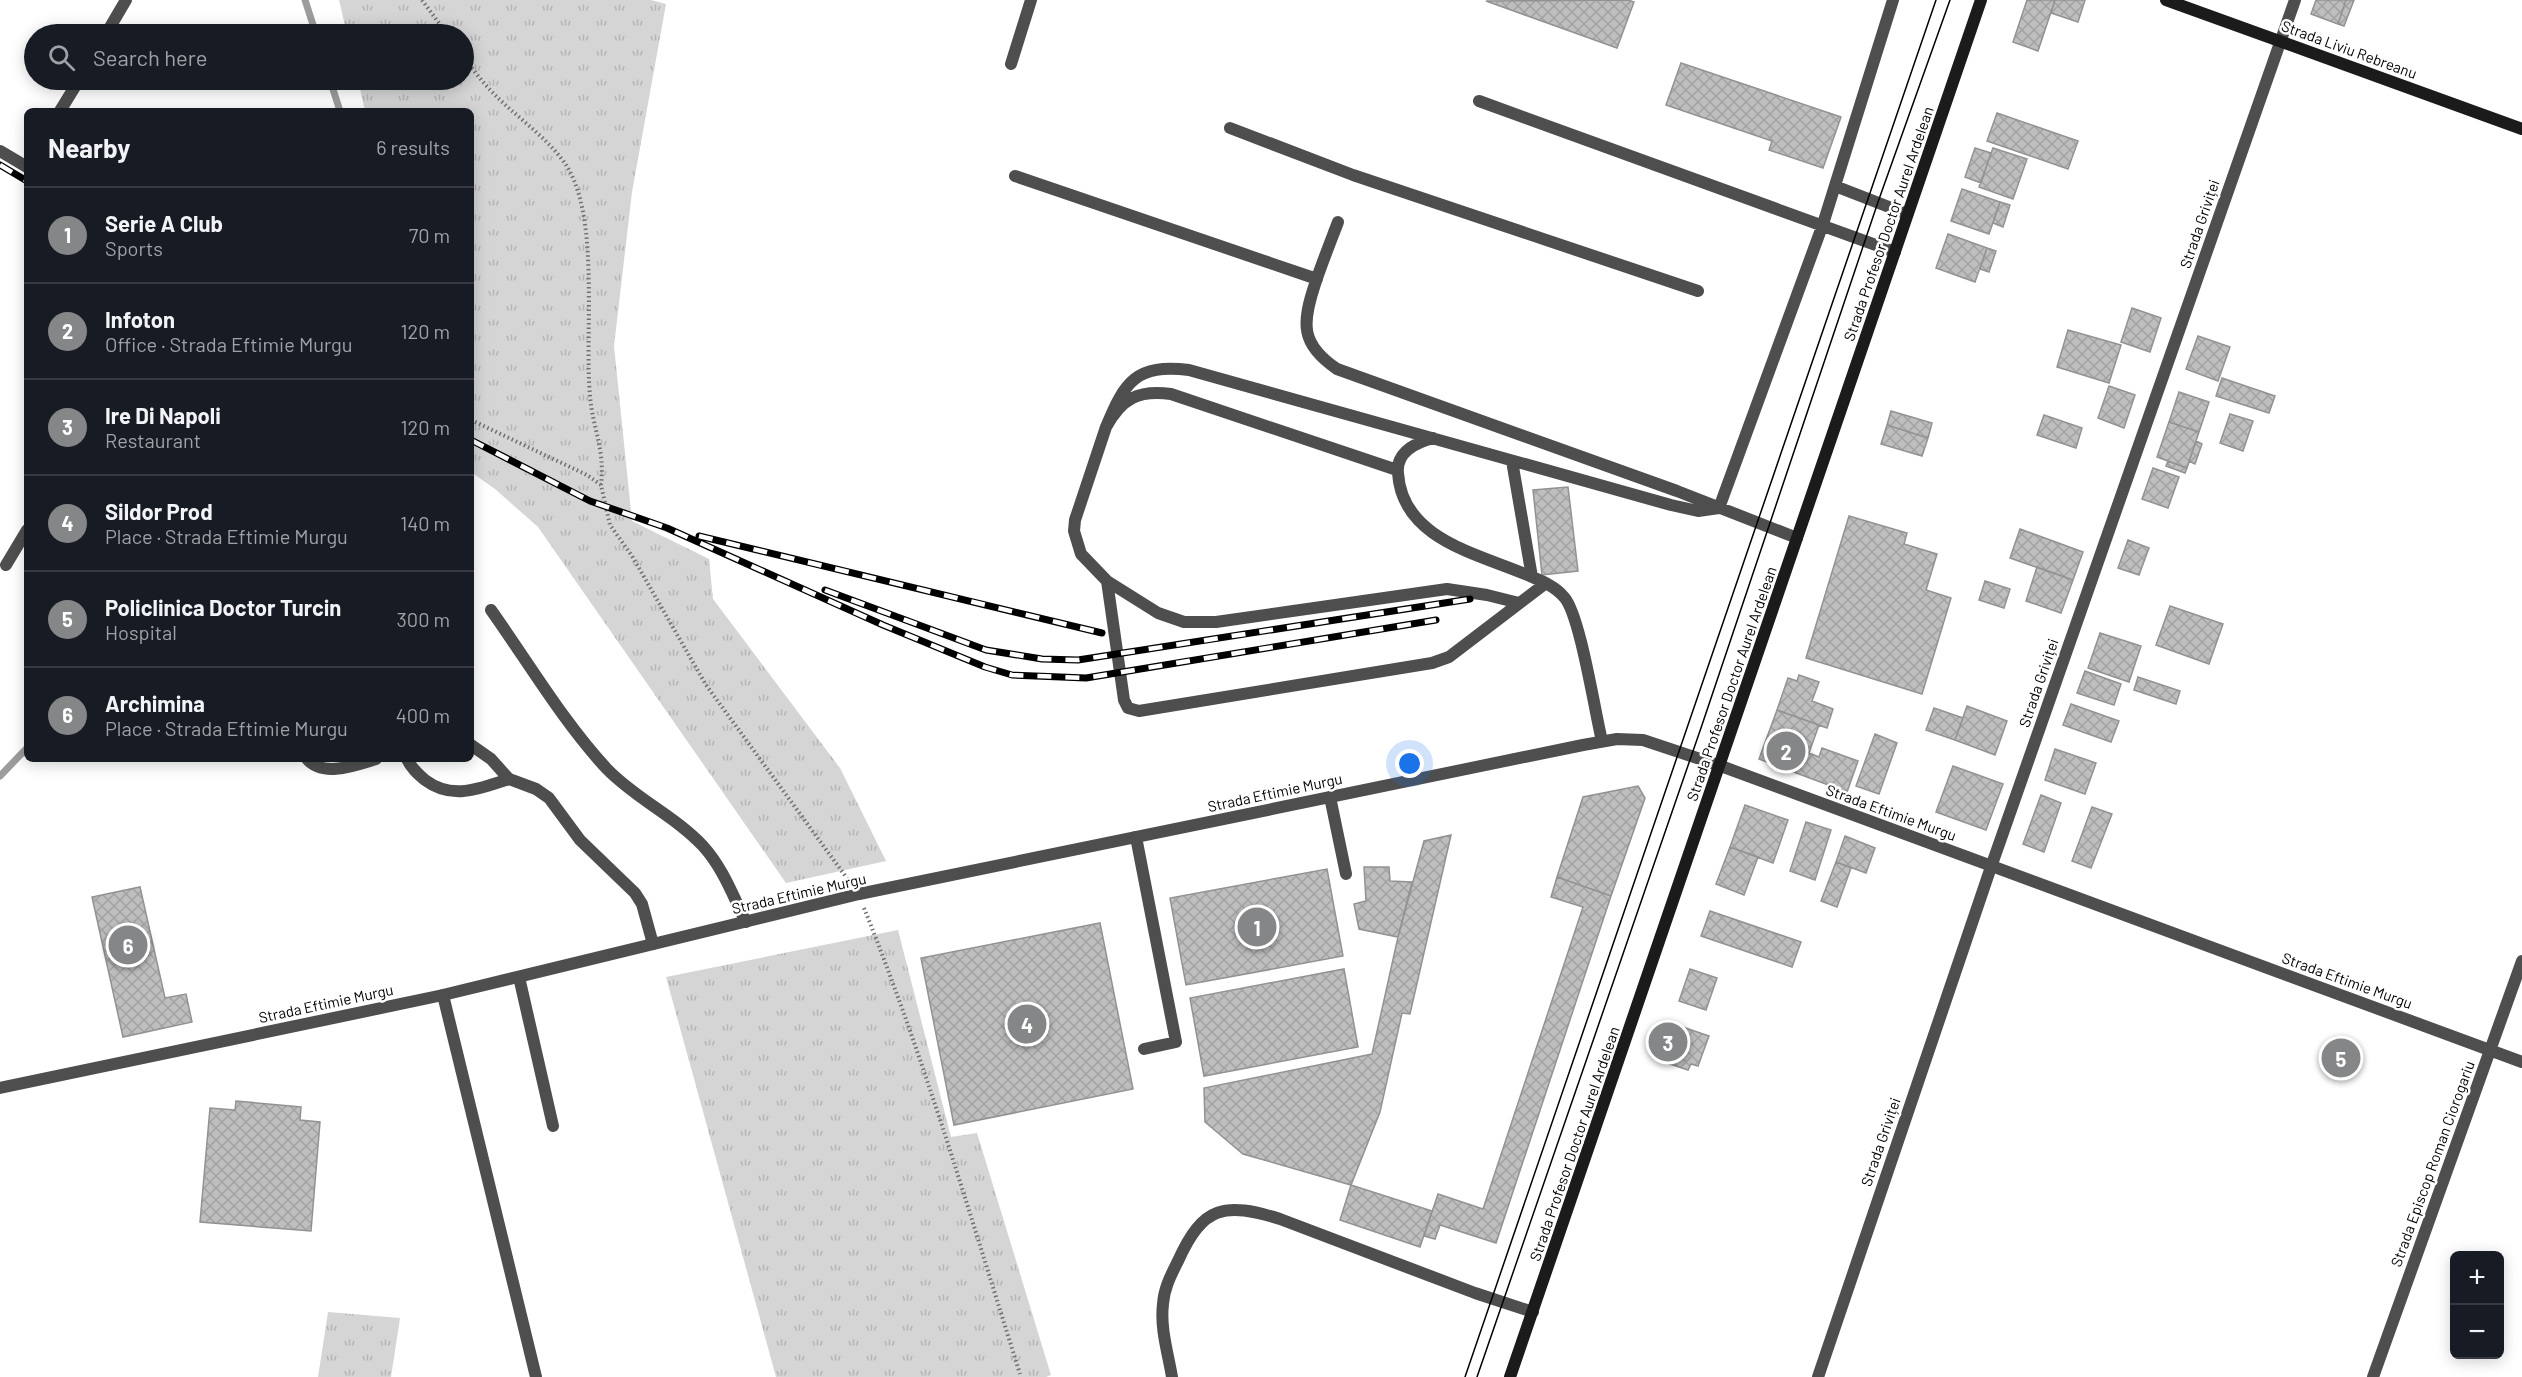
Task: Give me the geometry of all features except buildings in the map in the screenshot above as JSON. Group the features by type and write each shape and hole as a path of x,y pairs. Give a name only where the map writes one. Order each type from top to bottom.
{"main road":[{"name":"Strada Profesor Doctor Aurel Ardelean","path":"1510,1377 1721,766 1981,0"},
{"name":"Strada Liviu Rebreanu","path":"2166,0 2522,129"}],"street":[{"path":"112,24 126,0"},
{"path":"1011,63 1031,0"},
{"path":"1719,508 1823,224 1893,0"},
{"name":"Strada Griviței","path":"1818,1377 1991,867 2295,0"},
{"path":"62,108 73,90"},
{"path":"1479,101 1895,252"},
{"path":"1230,128 1351,181 1698,291"},
{"path":"0,151 24,165"},
{"path":"1015,176 1317,279"},
{"path":"1835,186 1907,214"},
{"path":"1338,222 1305,313 1307,336 1322,359 1337,369 1797,538"},
{"path":"1520,603 1447,589 1216,622 1184,622 1158,613 1107,581 1081,554 1074,531 1075,520 1119,394 1131,379 1148,370 1171,368 1189,370 1671,505 1698,511 1719,508"},
{"path":"1106,427 1113,413 1136,395 1171,394 1397,470"},
{"path":"1433,438 1422,441 1405,451 1399,460 1397,470 1402,495 1413,514 1427,530 1446,541 1546,583 1563,596 1574,615 1602,741"},
{"path":"1512,461 1532,577"},
{"path":"3,568 24,535"},
{"path":"1107,581 1124,700 1128,708 1139,711 1432,663 1449,657 1546,583"},
{"path":"491,610 586,745 609,771 641,799 679,825 703,846 720,867 746,922"},
{"name":"Strada Eftimie Murgu","path":"0,1088 443,995 859,894 1602,741 1633,738 1721,766 2522,1062"},
{"path":"474,747 491,759 509,779 536,789 549,798 580,840 635,893 642,904 653,944"},
{"path":"310,762 328,769 362,762"},
{"path":"409,762 420,776 433,786 448,792 465,792 509,779"},
{"path":"1330,797 1346,874"},
{"path":"1136,837 1176,1042 1144,1049"},
{"name":"Strada Episcop Roman Ciorogariu","path":"2373,1377 2522,961"},
{"path":"519,977 553,1126"},
{"path":"443,995 536,1377"},
{"path":"1172,1377 1162,1323 1162,1303 1166,1286 1195,1228 1211,1215 1228,1209 1249,1210 1280,1219 1475,1293 1533,1312"}],"path":[{"path":"422,0 440,24"},
{"path":"474,69 495,95 566,164 580,198 586,243 590,394 602,452 601,485 610,525 632,556 701,677 859,894 888,967 952,1158 1020,1374"},
{"path":"474,421 587,475 601,485"}],"green space":[{"path":"339,0 651,0 666,4 632,192 614,346 632,521 709,559 713,599 840,768 886,861 786,883 538,527 495,489 474,474 474,108 364,108 360,90 474,90 474,24 345,24"},
{"path":"898,930 951,1137 977,1133 1051,1375 1046,1377 776,1377 666,977"},
{"path":"328,1312 400,1318 391,1377 318,1377"}],"waterway":[{"path":"305,0 313,24"},
{"path":"333,90 339,108"},
{"path":"0,776 24,751"}],"tram line":[{"path":"1465,1377 1936,0"},
{"path":"1477,1377 1702,725 1878,202 1950,0"}],"railway":[{"path":"0,165 24,179"},
{"path":"474,442 590,501 667,528 883,625 985,667 1012,675 1086,678 1436,620"},
{"path":"699,536 1102,633"},
{"path":"825,590 986,650 1042,659 1078,660 1470,599"}],"place":[{"name":"Infoton","path":"1786,751"},
{"name":"Serie A Club","path":"1257,927"},
{"name":"Archimina","path":"128,945"},
{"name":"Sildor Prod","path":"1027,1024"},
{"name":"Ire Di Napoli","path":"1668,1042"},
{"name":"Policlinica Doctor Turcin","path":"2341,1058"}]}
